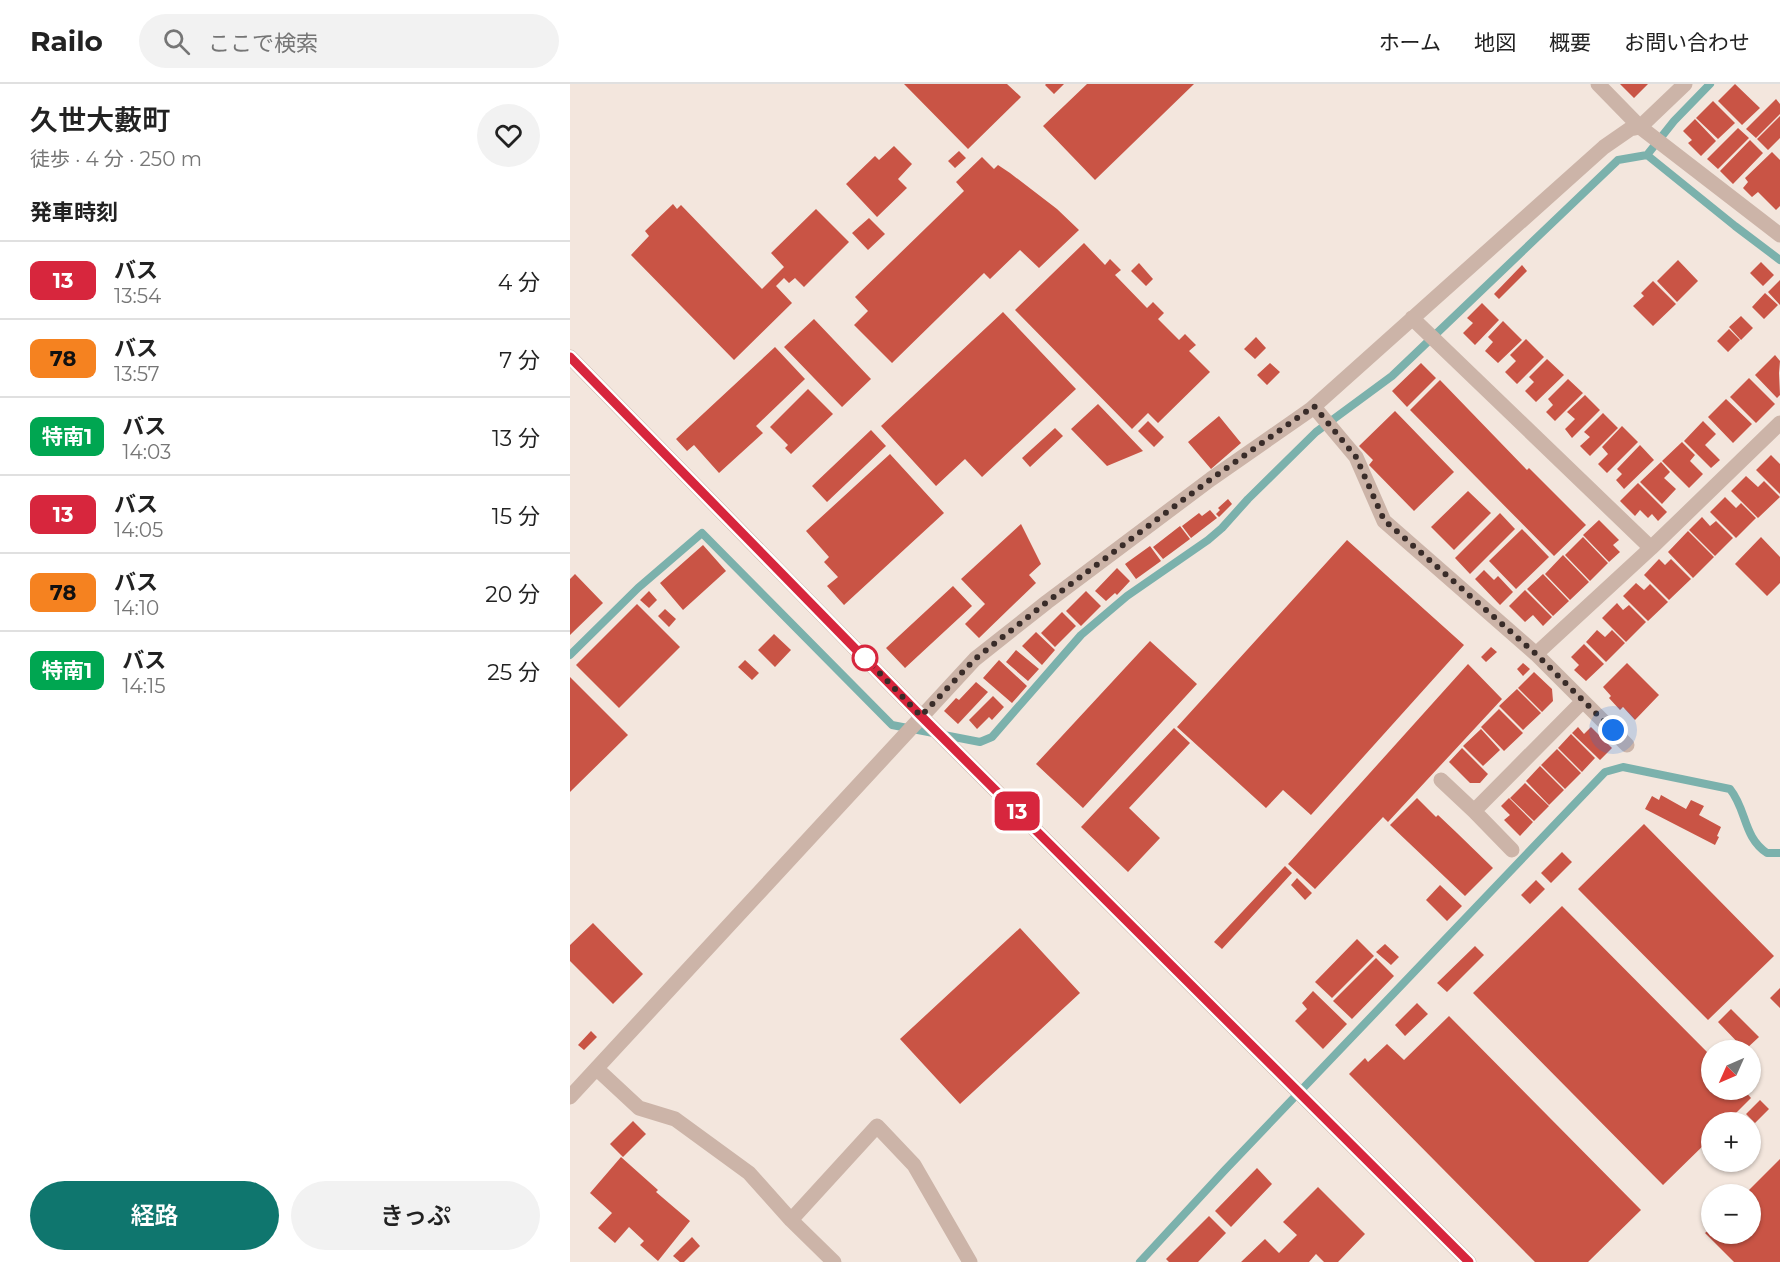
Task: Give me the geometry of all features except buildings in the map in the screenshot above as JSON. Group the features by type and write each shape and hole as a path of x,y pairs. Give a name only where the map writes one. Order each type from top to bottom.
{"street":[{"path":"1598,84 1653,138 1780,235"},
{"path":"570,1097 975,659 1211,479 1314,406 1604,147 1630,129 1640,127 1685,84"},
{"path":"1412,318 1651,548"},
{"path":"570,357 921,716 1469,1262"},
{"path":"1314,406 1356,457 1384,520 1536,654 1627,745"},
{"path":"1536,654 1651,548 1780,423"},
{"path":"1474,811 1583,701"},
{"path":"1441,780 1512,850"},
{"path":"597,1070 639,1108 675,1119 749,1173 791,1220 834,1262"},
{"path":"791,1220 877,1126 914,1165 970,1262"}],"waterway":[{"path":"1710,84 1674,121 1647,155 1780,260"},
{"path":"570,655 638,588 702,533 892,725 980,742 992,737 1081,635 1127,596 1222,528 1316,432 1392,376 1618,160 1647,155"},
{"path":"1140,1262 1605,772 1623,767 1730,789 1759,847 1767,853 1780,853"}],"bus line":[{"name":"13","path":"570,357 921,716 1469,1262"}],"route":[{"path":"865,658 921,716 975,659 1047,602 1211,479 1314,406 1356,457 1384,520 1536,654 1613,730"}]}
